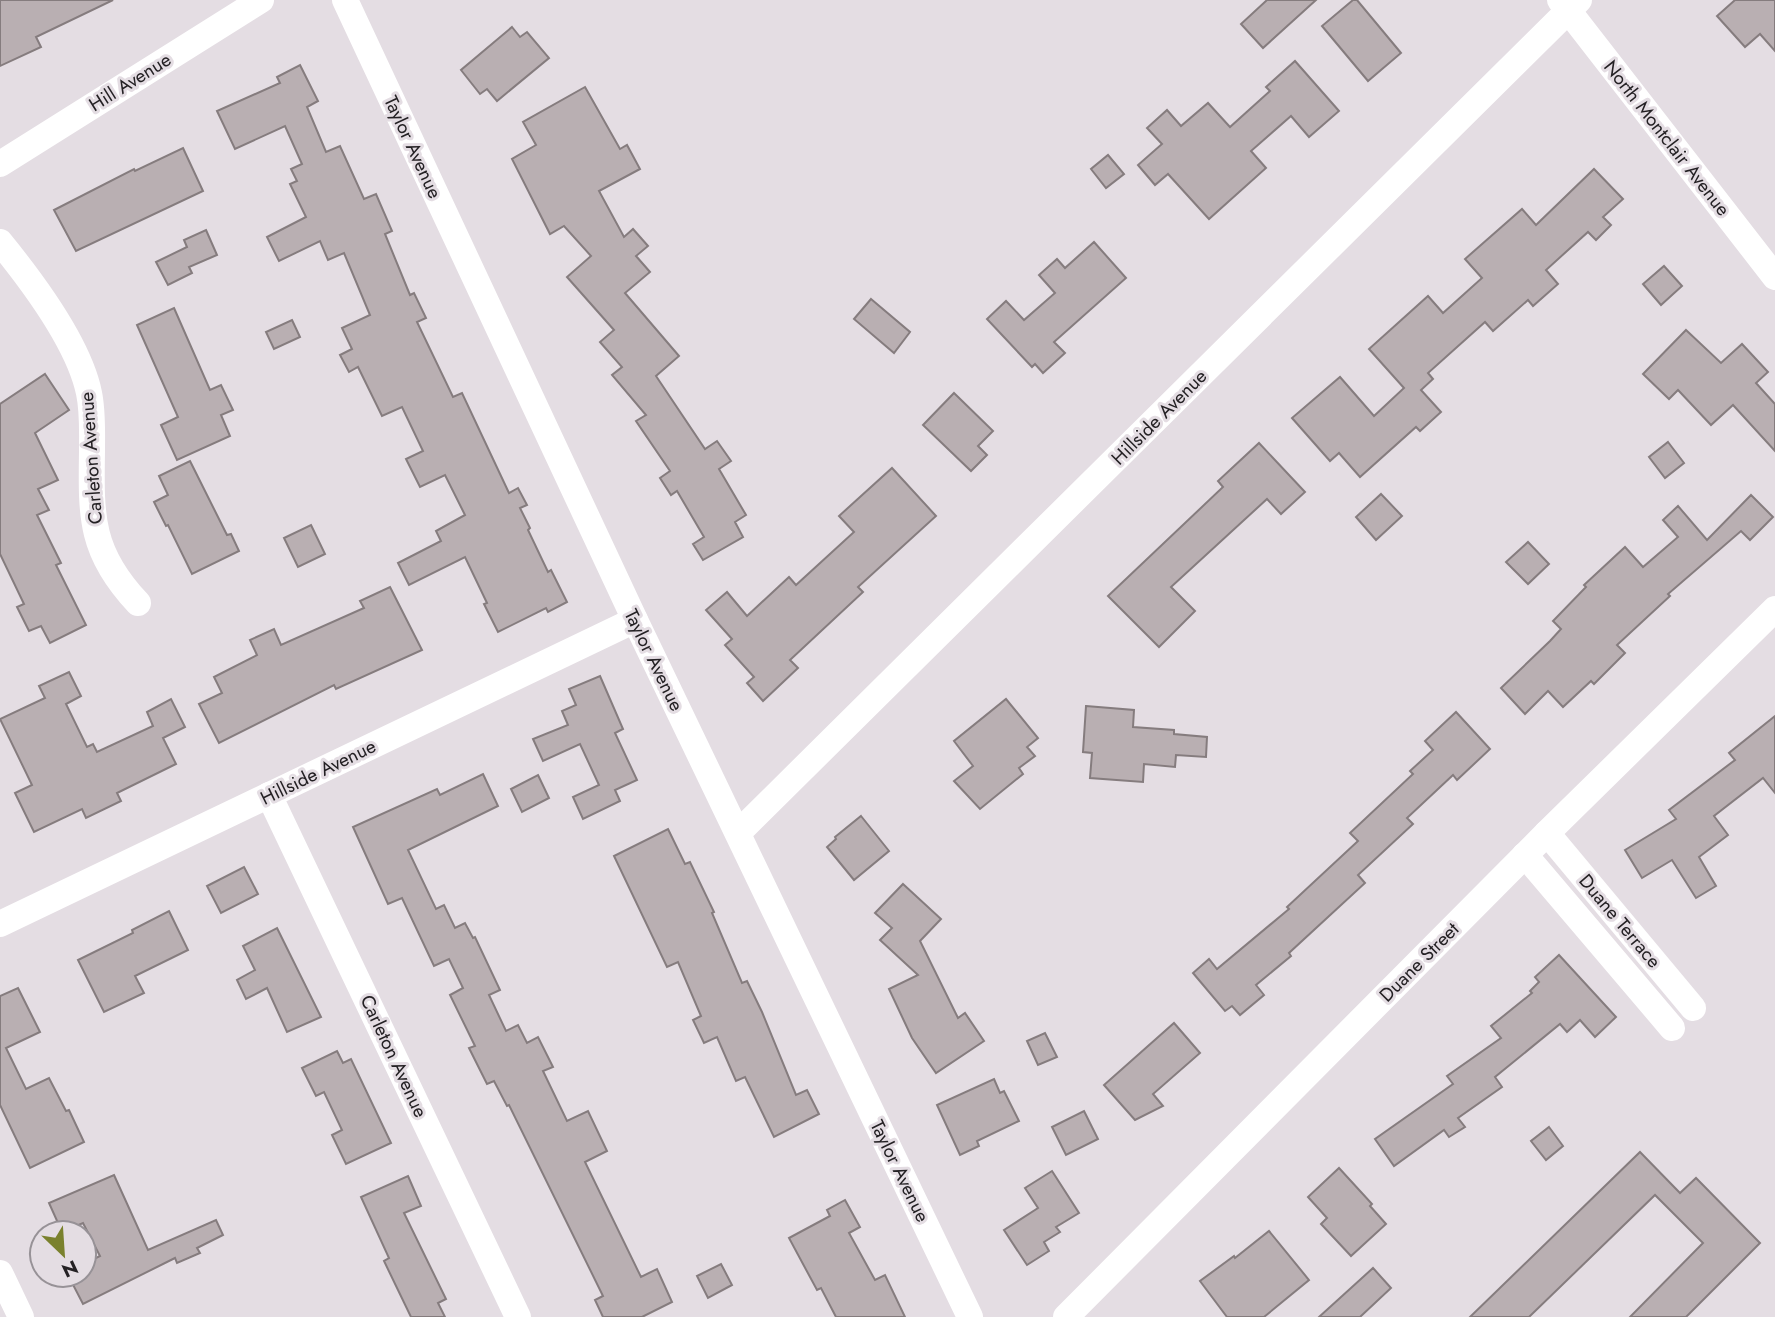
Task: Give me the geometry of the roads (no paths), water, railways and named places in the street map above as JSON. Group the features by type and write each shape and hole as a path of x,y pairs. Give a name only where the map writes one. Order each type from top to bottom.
{"street":[{"name":"Hill Avenue","path":"0,164 261,0"},
{"name":"Taylor Avenue","path":"345,0 635,620 970,1317"},
{"name":"Hillside Avenue","path":"738,833 1569,4"},
{"name":"North Montclair Avenue","path":"1569,4 1775,277"},
{"name":"Carleton Avenue","path":"0,242 35,289 72,347 82,368 92,417 91,501 94,527 109,568 138,603"},
{"name":"Duane Street","path":"1066,1317 1547,833 1775,609"},
{"name":"Hillside Avenue","path":"0,923 635,620"},
{"name":"Carleton Avenue","path":"270,795 519,1317"},
{"name":"Duane Terrace","path":"1547,833 1693,1009"},
{"path":"1525,855 1672,1028"},
{"path":"0,1273 21,1317"}]}
